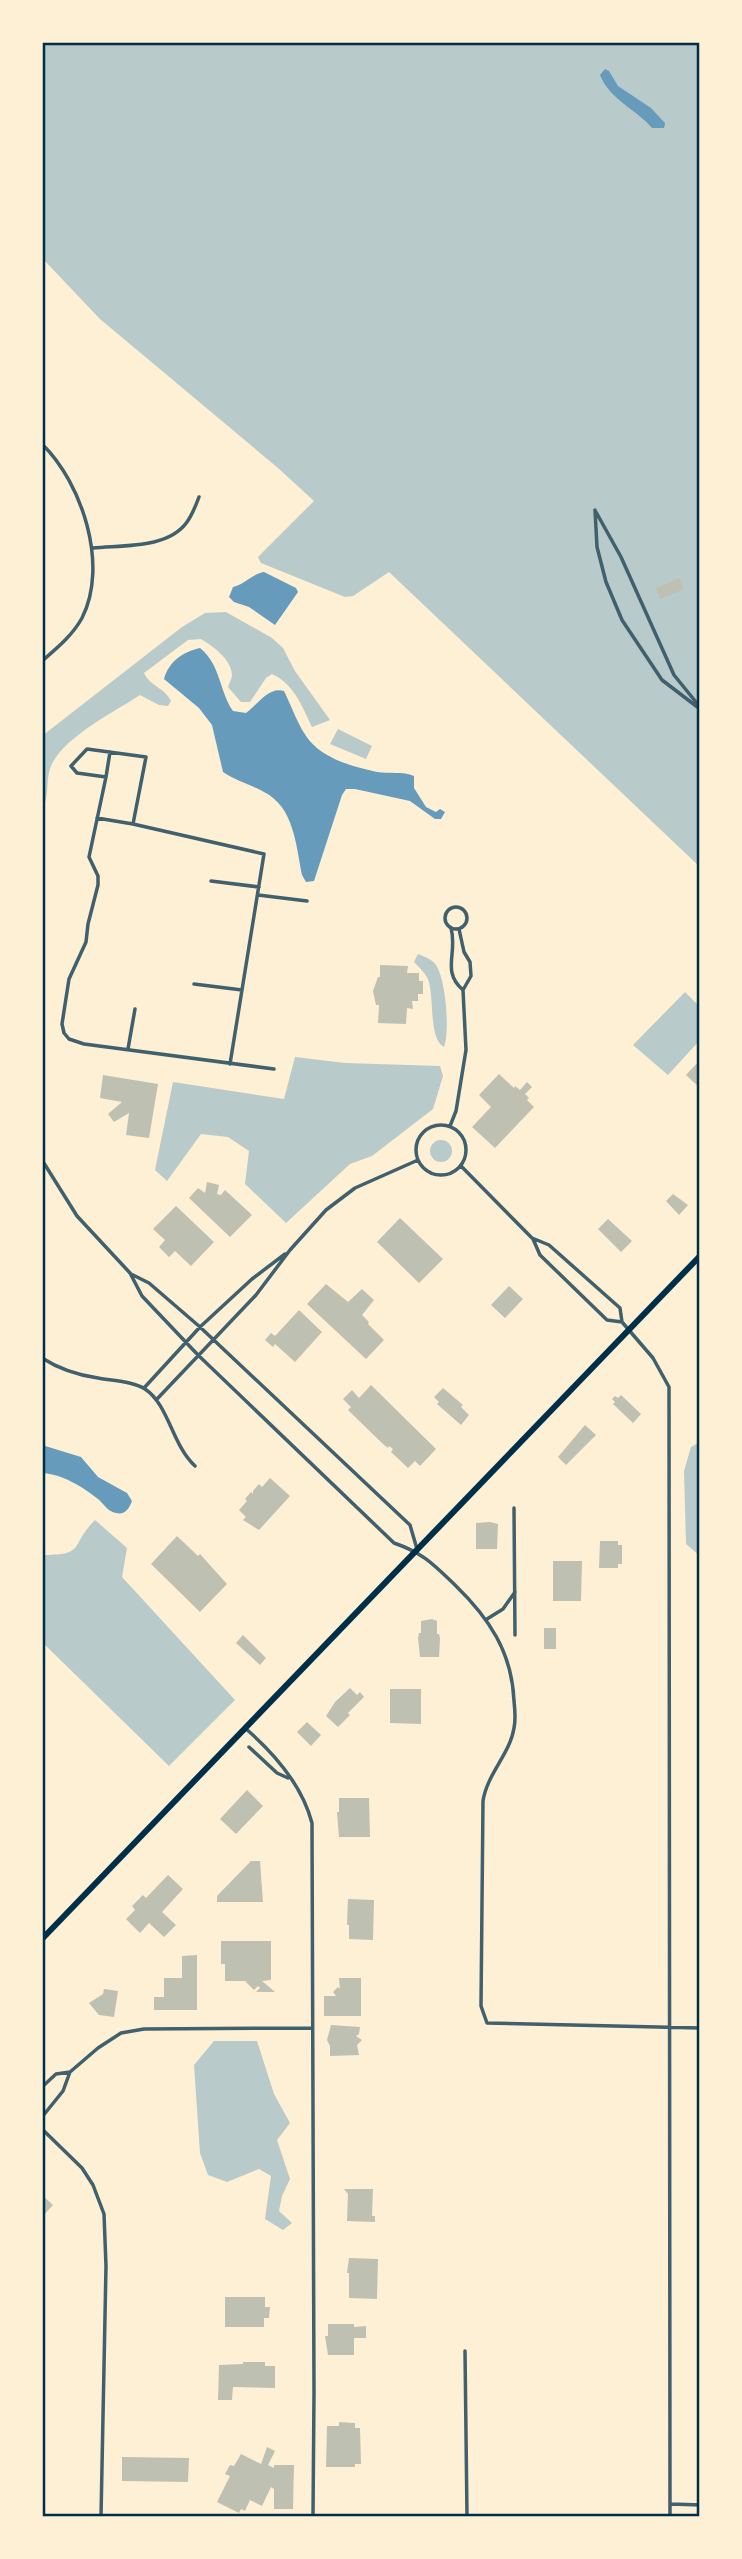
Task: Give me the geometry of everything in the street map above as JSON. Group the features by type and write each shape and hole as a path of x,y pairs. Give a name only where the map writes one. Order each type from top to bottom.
{"main road":[{"path":"42,1940 700,1256"}],"street":[{"path":"42,444 52,454 73,491 93,548 90,587 82,617 64,642 42,661"},
{"path":"93,548 148,542 177,533 188,521 199,497"},
{"path":"595,510 621,557 674,676 700,708 662,680 642,654 622,620 606,582 597,547 595,510"},
{"path":"106,778 77,773 71,766 87,749 146,757 133,824"},
{"path":"110,752 89,857 98,876 98,885 86,942 69,979 62,1024 64,1033 69,1039 84,1044 274,1069"},
{"path":"97,818 264,854 230,1063"},
{"path":"211,881 259,887"},
{"path":"258,895 307,901"},
{"path":"451,928 459,929 465,926 468,916 465,909 457,906 450,908 445,915 445,921 451,928 451,976 463,990"},
{"path":"450,1126 456,1111 466,1050 463,990 471,976 470,962 464,951 459,929"},
{"path":"194,984 242,990"},
{"path":"128,1050 135,1009"},
{"path":"435,1125 450,1126 463,1136 466,1143 467,1152 461,1166 447,1175 424,1169 418,1160 415,1147 422,1133 435,1125"},
{"path":"42,1160 76,1216 130,1273 142,1296 187,1344 394,1543 418,1551 463,1592 498,1636 514,1686 515,1723 509,1743 485,1789 483,1801 481,2006 487,2023 700,2028"},
{"path":"157,1399 256,1295 290,1250 326,1210 355,1188 418,1160"},
{"path":"461,1166 532,1238 540,1255 607,1320 622,1322"},
{"path":"532,1238 549,1245 620,1308 622,1322 662,1370 669,1387 670,2517"},
{"path":"144,1388 200,1327 252,1279 290,1250"},
{"path":"130,1273 149,1283 200,1327 410,1525 418,1551"},
{"path":"42,1358 58,1368 144,1388 157,1399 180,1450 195,1466"},
{"path":"514,1508 515,1635"},
{"path":"487,1619 502,1609 515,1591"},
{"path":"245,1728 278,1759 306,1803 312,1823 313,2517"},
{"path":"249,1747 277,1773 288,1778"},
{"path":"42,2117 63,2091 70,2072 121,2033 144,2029 311,2028"},
{"path":"42,2087 56,2074 70,2072"},
{"path":"42,2129 82,2168 93,2185 104,2214 106,2266 101,2517"},
{"path":"465,2351 467,2517"},
{"path":"670,2504 700,2505"}],"shaded area":[{"path":"42,42 700,42 700,867 389,572 353,596 345,597 261,563 258,557 314,501 100,319 42,258"},
{"path":"226,612 272,638 283,648 295,671 330,720 312,727 292,690 272,674 266,678 250,702 241,702 228,687 232,675 225,659 201,639 188,640 144,673 171,701 168,706 159,705 140,695 80,733 60,752 50,768 42,809 42,736 182,627 205,613"},
{"path":"338,729 372,746 366,759 330,744"},
{"path":"418,954 434,963 442,982 447,1018 444,1047 439,1042 434,1027 428,979 414,962"},
{"path":"685,992 700,1007 700,1040 668,1075 633,1045"},
{"path":"295,1057 345,1063 440,1066 443,1076 433,1109 372,1156 350,1164 286,1223 245,1184 249,1151 228,1137 201,1134 167,1181 155,1170 173,1082 284,1099"},
{"path":"441,1140 449,1143 452,1151 449,1159 441,1162 433,1159 430,1151 433,1143"},
{"path":"700,1442 700,1556 686,1544 684,1471 691,1447"},
{"path":"95,1520 127,1548 122,1577 235,1700 169,1766 42,1642 42,1555 72,1551"},
{"path":"214,2041 257,2041 274,2094 290,2123 277,2140 290,2179 279,2211 292,2223 283,2230 265,2219 271,2176 259,2169 227,2182 208,2175 200,2153 194,2065"}],"water":[{"path":"605,69 618,86 651,108 665,123 664,128 652,128 610,91 600,75"},
{"path":"264,572 296,588 298,592 275,625 229,597 233,587"},
{"path":"200,648 212,662 233,711 246,713 269,693 284,691 302,729 315,747 331,757 359,768 414,776 414,788 426,807 436,812 440,809 445,812 441,819 435,819 410,801 346,789 314,881 306,882 302,875 292,828 282,807 264,792 223,772 212,725 199,708 164,679 169,667 178,658"},
{"path":"42,1445 81,1457 98,1477 127,1493 132,1501 128,1509 122,1513 113,1512 79,1486 57,1476 42,1473"}],"building":[{"path":"679,578 684,589 660,599 656,588"},
{"path":"380,965 408,966 407,973 419,973 419,981 423,981 423,994 418,994 418,1001 412,1001 413,1009 407,1008 406,1024 378,1023 379,1005 376,1005 373,991 380,977"},
{"path":"700,1060 700,1088 686,1075"},
{"path":"499,1074 520,1090 527,1082 532,1087 525,1094 534,1107 495,1148 472,1127 491,1107 479,1095"},
{"path":"103,1075 158,1084 149,1138 126,1135 129,1113 114,1122 108,1114 122,1102 100,1098"},
{"path":"207,1182 219,1185 217,1194 221,1195 225,1190 252,1215 230,1237 189,1198 198,1188 205,1193"},
{"path":"673,1194 688,1205 679,1215 666,1201"},
{"path":"176,1206 214,1242 191,1266 175,1251 169,1257 159,1247 165,1240 153,1229"},
{"path":"400,1218 443,1259 419,1283 377,1242"},
{"path":"608,1219 632,1241 621,1252 598,1229"},
{"path":"326,1284 348,1302 362,1289 374,1300 362,1315 384,1340 366,1359 307,1304"},
{"path":"509,1286 523,1299 505,1318 491,1305"},
{"path":"299,1310 322,1332 295,1362 275,1344 273,1347 265,1340 271,1333 275,1336"},
{"path":"371,1385 436,1449 420,1466 415,1461 408,1468 391,1452 393,1449 383,1444 348,1410 351,1407 343,1399 352,1390 359,1398"},
{"path":"443,1388 463,1405 461,1407 469,1415 461,1425 437,1404 439,1402 434,1397"},
{"path":"621,1395 641,1414 633,1423 613,1404 615,1402 612,1399"},
{"path":"585,1425 596,1435 566,1465 558,1457"},
{"path":"270,1478 290,1496 259,1530 243,1520 246,1517 239,1510 251,1492 253,1494 259,1484 262,1487"},
{"path":"476,1523 498,1524 497,1549 476,1549"},
{"path":"177,1536 198,1556 200,1554 227,1584 200,1612 151,1564"},
{"path":"600,1541 618,1541 618,1545 622,1545 622,1564 618,1564 618,1568 599,1568"},
{"path":"553,1561 582,1561 581,1601 553,1601"},
{"path":"421,1621 437,1621 439,1657 420,1657 418,1638"},
{"path":"544,1628 556,1628 556,1649 544,1649"},
{"path":"243,1635 266,1658 260,1665 236,1643"},
{"path":"350,1688 357,1695 360,1692 364,1697 338,1727 326,1716 335,1702"},
{"path":"390,1689 421,1689 421,1724 390,1723"},
{"path":"307,1722 321,1735 311,1746 297,1732"},
{"path":"247,1790 263,1806 236,1834 220,1819"},
{"path":"339,1798 369,1798 370,1837 339,1837"},
{"path":"251,1861 260,1861 263,1902 217,1902 217,1896"},
{"path":"168,1875 183,1889 162,1912 176,1925 164,1937 149,1923 140,1933 126,1919 135,1910 132,1906 143,1895 146,1898"},
{"path":"348,1899 374,1900 373,1940 349,1939"},
{"path":"221,1941 271,1941 271,1980 262,1981 275,1992 256,1992 260,1988 258,1986 254,1990 245,1981 225,1981 225,1964 221,1964"},
{"path":"197,1955 197,2010 154,2010 154,1997 164,1997 164,1978 182,1978 182,1956"},
{"path":"339,1978 361,1978 361,2016 324,2016 324,1996 336,1996 333,1992 338,1987 340,1989"},
{"path":"104,1989 118,1991 114,2017 99,2015 89,2003 103,1994"},
{"path":"331,2025 360,2027 356,2036 362,2040 357,2045 359,2055 330,2056 327,2040"},
{"path":"344,2189 373,2189 372,2216 375,2216 375,2222 347,2221 348,2194"},
{"path":"42,2195 53,2205 42,2217"},
{"path":"349,2258 378,2259 377,2299 349,2298"},
{"path":"225,2297 265,2297 265,2307 270,2307 269,2318 264,2318 264,2327 225,2327"},
{"path":"328,2324 366,2326 366,2338 354,2338 354,2355 328,2355 325,2336 328,2336"},
{"path":"265,2362 265,2366 275,2366 275,2388 233,2387 232,2400 218,2400 219,2365"},
{"path":"339,2422 355,2423 355,2428 360,2428 361,2464 355,2464 355,2467 326,2467 327,2426 339,2426"},
{"path":"267,2447 275,2451 268,2465 274,2468 274,2465 294,2465 293,2509 274,2509 274,2489 271,2487 262,2506 250,2500 245,2511 241,2509 239,2513 217,2502 230,2476 225,2474 230,2465 234,2466 241,2454 261,2464"},
{"path":"122,2457 189,2458 188,2482 122,2481"}]}
